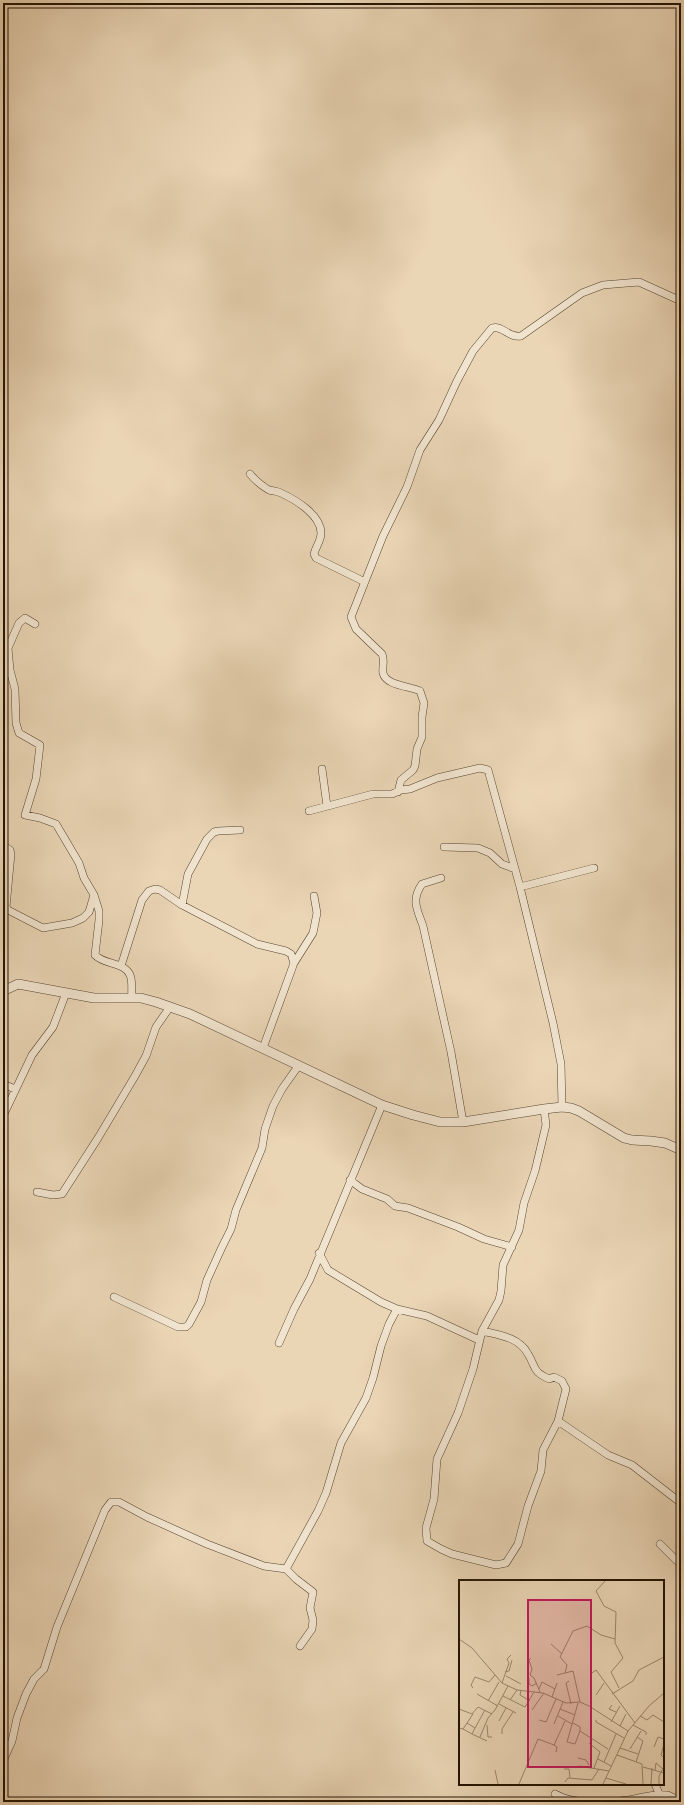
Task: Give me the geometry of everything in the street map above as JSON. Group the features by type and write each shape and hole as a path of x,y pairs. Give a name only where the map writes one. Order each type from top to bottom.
{"street":[{"path":"398,792 401,780 413,770 415,766 417,749 422,737 424,699 420,691 387,679 383,672 384,657 353,626 351,617 383,536 407,487 420,450 439,420 473,351 492,328 501,329 511,336 521,336 582,293 603,285 639,282 681,301"},
{"path":"250,474 270,490 282,493 314,517 319,524 321,532 320,542 314,554 316,558 365,582"},
{"path":"34,624 25,618 19,624 8,648 10,670 15,690 16,723 19,733 40,746 36,779 25,815 40,818 56,824 79,863 84,878 94,895 99,911 95,955 106,963 121,966 130,975 132,998"},
{"path":"309,811 373,794 389,794 410,789 444,777 480,768 488,770 520,887 561,1064 562,1107"},
{"path":"322,770 327,806"},
{"path":"182,905 188,874 207,839 218,830 240,830"},
{"path":"4,846 10,850 11,854 6,907 43,928 62,925 83,918 89,912 94,895"},
{"path":"444,847 478,848 490,853 502,864 515,869"},
{"path":"520,887 594,868"},
{"path":"441,878 422,884 416,895 417,908 424,926 450,1044 463,1122"},
{"path":"121,966 145,894 149,891 160,890 182,905 257,944 286,951 291,954 294,963"},
{"path":"263,1048 294,963 313,933 316,913 314,896"},
{"path":"3,991 18,984 94,998 142,998 190,1014 382,1105 413,1116 440,1122 463,1122 562,1107 579,1111 624,1138 665,1143 681,1150"},
{"path":"3,1116 32,1055 54,1027 66,994"},
{"path":"37,1192 53,1195 62,1194 69,1185 75,1172 98,1138 135,1076 146,1056 156,1028 170,1007"},
{"path":"114,1297 178,1326 186,1326 189,1324 201,1302 209,1276 232,1229 236,1210 262,1148 265,1129 273,1106 282,1089 299,1066"},
{"path":"3,1084 15,1089"},
{"path":"279,1343 310,1278 319,1253 382,1105"},
{"path":"482,1331 508,1336 524,1348 529,1354 535,1371 549,1379 554,1377 562,1381 566,1389 558,1421 543,1450 542,1471 528,1506 518,1544 506,1563 496,1565 441,1550 427,1541 426,1528 434,1499 439,1454 458,1413 478,1352 479,1340 482,1331 499,1300 504,1264 519,1230 524,1203 546,1125 544,1109"},
{"path":"350,1180 362,1189 387,1199 395,1206 408,1208 458,1227 479,1237 512,1247"},
{"path":"319,1253 325,1267 331,1273 381,1302 397,1309 427,1316 479,1340"},
{"path":"286,1569 318,1511 326,1493 341,1444 366,1398 381,1346 389,1324 397,1309"},
{"path":"558,1421 608,1455 632,1465 681,1503"},
{"path":"3,1761 12,1742 17,1718 26,1694 34,1679 44,1669 56,1628 105,1510 111,1502 120,1502 148,1517 207,1544 264,1566 286,1569 313,1592 310,1608 313,1620 312,1629 300,1646"},
{"path":"660,1544 681,1565"},
{"path":"655,1785 660,1796"},
{"path":"555,1794 566,1800 579,1802 628,1800 656,1794 660,1796 666,1795 681,1802"}]}
